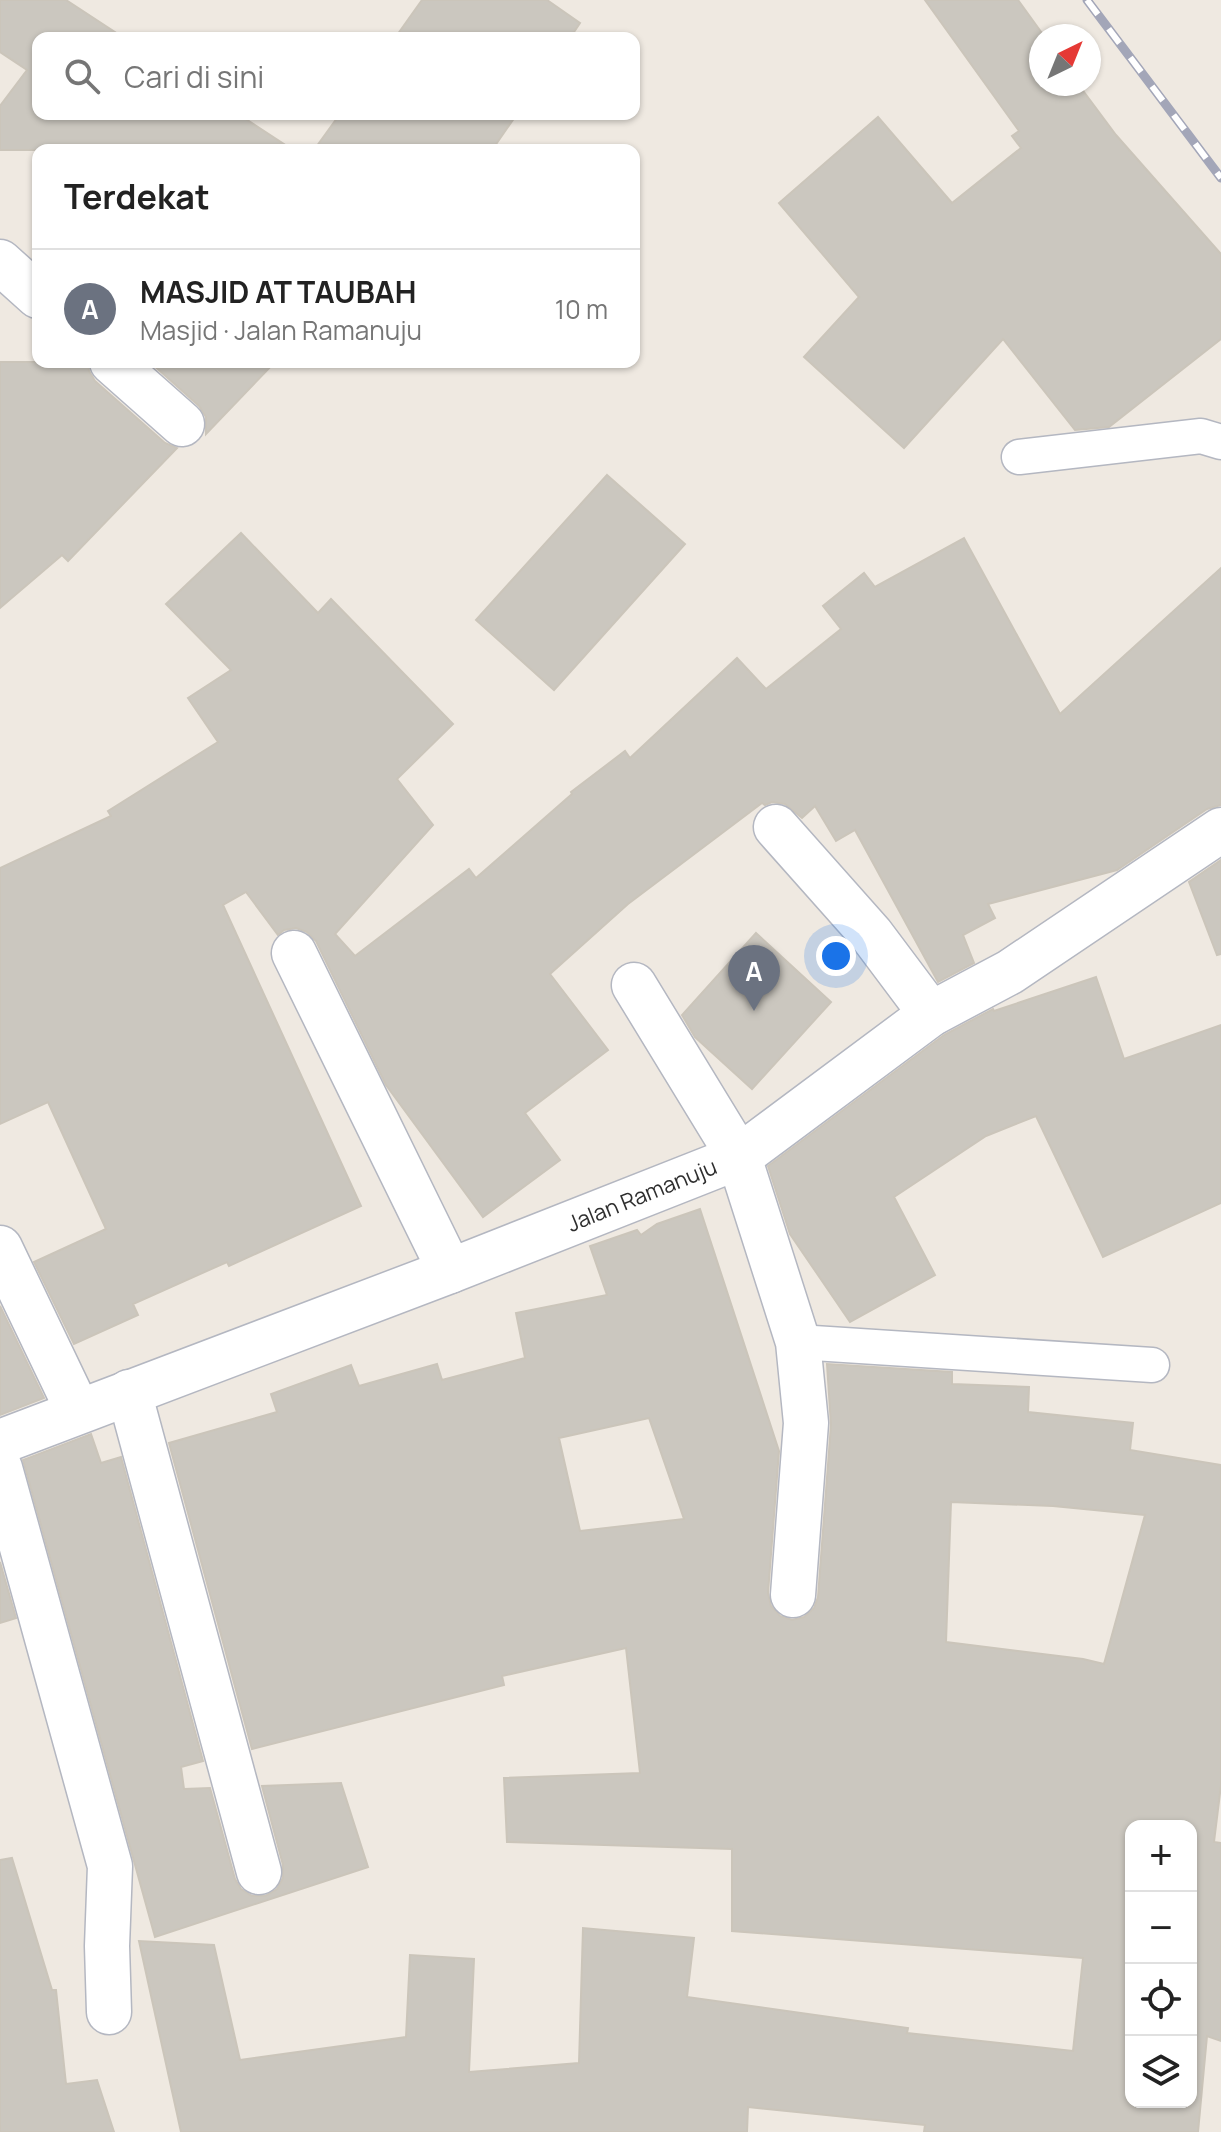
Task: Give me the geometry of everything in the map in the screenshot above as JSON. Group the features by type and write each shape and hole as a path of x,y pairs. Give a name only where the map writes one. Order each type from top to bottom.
{"street":[{"path":"0,262 32,291"},
{"path":"119,368 182,424"},
{"path":"776,827 871,934 931,1014"},
{"name":"Jalan Ramanuju","path":"0,1442 739,1157 931,1014 1010,972 1221,830"},
{"path":"294,953 450,1271"},
{"path":"634,985 739,1157 798,1342 806,1423 793,1595"},
{"path":"0,1248 78,1411"},
{"path":"129,1392 259,1872"},
{"path":"0,1468 110,1866 107,1946 109,2012"}],"lane":[{"path":"1019,457 1201,436 1221,442"},
{"path":"798,1342 1152,1365"}],"building":[{"path":"0,0 66,0 115,32 32,32 32,120 247,120 284,144 32,144 32,150 0,150 0,106 27,70 0,52"},
{"path":"422,0 547,0 580,23 574,32 399,32"},
{"path":"925,0 1018,0 1035,24 1029,24 1029,96 1087,96 1116,135 1221,254 1221,339 1109,427 1075,430 1003,339 904,448 804,357 859,297 779,203 878,117 952,203 1021,148 1012,136 1019,131"},
{"path":"336,120 513,120 496,144 318,144"},
{"path":"0,362 32,362 32,368 89,368 95,381 165,443 177,448 68,561 62,555 0,608"},
{"path":"157,368 269,368 206,434 206,417 199,406"},
{"path":"607,475 685,544 554,690 476,620"},
{"path":"241,533 318,613 331,599 453,724 397,779 433,825 335,934 355,956 469,869 476,878 571,792 625,751 630,758 737,658 766,689 841,629 823,606 864,573 875,587 964,538 1060,714 1221,568 1221,805 1207,809 1117,870 988,904 995,918 963,935 974,963 938,982 855,830 836,841 815,806 802,818 785,804 762,803 628,904 550,974 608,1050 525,1113 560,1160 483,1217 386,1085 316,941 307,932 296,928 284,930 278,935 246,892 223,905 361,1206 229,1266 227,1262 133,1304 138,1315 74,1344 34,1262 106,1229 48,1102 0,1124 0,868 111,816 108,811 218,742 188,698 231,670 166,604"},
{"path":"1221,860 1221,954 1217,955 1189,882"},
{"path":"756,933 831,1002 752,1089 695,1037 682,1015"},
{"path":"1096,977 1124,1059 1221,1025 1221,1203 1103,1257 1036,1116 986,1136 894,1197 935,1275 850,1322 790,1234 768,1166 944,1035 993,1009"},
{"path":"700,1209 779,1451 768,1593 771,1606 780,1616 792,1620 804,1617 814,1608 818,1597 831,1425 827,1364 952,1372 952,1384 1029,1387 1028,1412 1133,1423 1130,1450 1221,1465 1221,1785 1214,1842 1221,1843 1221,2041 1207,2036 1198,2132 924,2132 925,2125 748,2107 747,2132 181,2132 139,1941 214,1945 240,2060 406,2037 410,1955 474,1959 469,2072 579,2063 583,1928 694,1938 687,1997 908,2028 907,2033 1073,2051 1083,1958 732,1931 732,1849 507,1842 504,1778 640,1773 626,1648 502,1676 504,1685 252,1749 169,1443 277,1412 271,1394 351,1365 359,1386 437,1364 442,1380 525,1358 516,1313 607,1295 590,1246 637,1230 641,1235 657,1224","holes":["649,1418 684,1519 580,1531 559,1438","951,1502 1053,1506 1145,1515 1104,1664 946,1642"]},
{"path":"0,1306 44,1398 0,1415"},
{"path":"91,1434 101,1463 121,1457 203,1761 181,1767 184,1789 210,1788 235,1879 241,1889 252,1896 265,1896 277,1889 283,1878 283,1865 262,1786 341,1783 368,1867 155,1937 23,1460"},
{"path":"0,1562 16,1618 0,1623"},
{"path":"12,1858 52,1990 56,1990 66,2084 97,2080 114,2132 0,2132 0,1860"}],"railway":[{"path":"1087,0 1221,178"}],"place":[{"name":"MASJID AT TAUBAH","path":"754,1011"}]}
